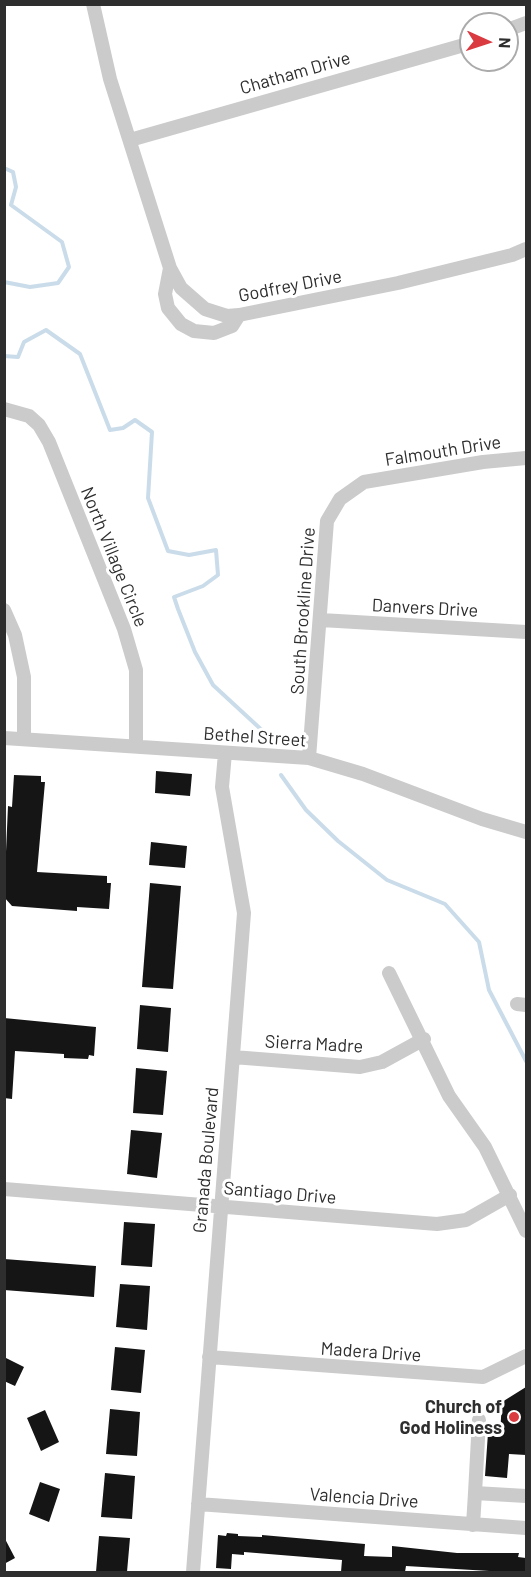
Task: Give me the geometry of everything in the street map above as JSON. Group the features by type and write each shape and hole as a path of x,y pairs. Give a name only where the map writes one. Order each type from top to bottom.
{"street":[{"name":"Godfrey Drive","path":"93,4 110,80 170,268 181,288 205,309 227,316 239,315 398,283 512,255 526,249"},
{"name":"Chatham Drive","path":"130,140 459,46"},
{"path":"170,268 165,294 168,308 181,324 194,331 214,333 232,326 239,315"},
{"name":"North Village Circle","path":"4,410 29,416 39,425 49,442 120,618 136,670 136,746"},
{"name":"Falmouth Drive","path":"364,482 483,462 526,458"},
{"name":"South Brookline Drive","path":"309,758 327,521 340,499 364,482"},
{"path":"4,610 15,635 24,677 24,739"},
{"name":"Danvers Drive","path":"321,620 526,632"},
{"name":"Bethel Street","path":"4,738 309,758 363,774 483,819 526,831"},
{"name":"Granada Boulevard","path":"193,1572 244,913 222,788 225,753"},
{"path":"389,973 424,1040 449,1096 485,1148 526,1231"},
{"name":"Sierra Madre","path":"232,1057 360,1067 382,1062 424,1040"},
{"name":"Santiago Drive","path":"4,1189 447,1224 465,1220 510,1195"},
{"name":"Madera Drive","path":"208,1357 483,1377 526,1356"},
{"path":"473,1525 479,1420"},
{"path":"475,1493 526,1496"},
{"name":"Valencia Drive","path":"198,1503 526,1528"}],"building":[{"path":"156,771 192,774 190,796 155,793"},
{"path":"14,775 41,776 41,782 45,782 37,872 107,876 107,883 111,883 109,909 77,907 77,911 12,906 4,897 8,806 12,807"},
{"path":"151,842 187,846 185,868 149,865"},
{"path":"150,883 181,886 173,989 142,987"},
{"path":"140,1005 171,1008 168,1052 137,1049"},
{"path":"4,1018 96,1027 94,1056 89,1055 88,1059 64,1058 64,1054 15,1051 12,1099 4,1098"},
{"path":"136,1068 167,1071 163,1115 133,1113"},
{"path":"131,1130 162,1133 157,1178 127,1174"},
{"path":"124,1222 155,1224 152,1267 121,1265"},
{"path":"4,1259 96,1266 94,1297 4,1290"},
{"path":"120,1284 150,1286 147,1330 116,1327"},
{"path":"115,1347 145,1350 141,1393 111,1390"},
{"path":"4,1357 24,1367 15,1386 4,1381"},
{"name":"Church of God Holiness","path":"526,1387 526,1455 509,1454 507,1478 485,1476 488,1433 500,1434 502,1402"},
{"path":"110,1409 140,1412 137,1456 106,1454"},
{"path":"45,1410 59,1442 41,1451 27,1418"},
{"path":"105,1473 135,1476 132,1519 101,1517"},
{"path":"40,1482 60,1489 49,1522 29,1514"},
{"path":"227,1533 238,1534 238,1536 262,1537 262,1535 365,1544 364,1556 392,1557 392,1546 457,1553 519,1553 518,1557 526,1558 526,1571 506,1572 406,1566 405,1572 341,1572 342,1560 244,1552 244,1555 232,1554 231,1569 216,1568 218,1535 226,1536"},
{"path":"99,1536 130,1538 127,1572 96,1572"},
{"path":"4,1537 15,1558 4,1564"}],"waterway":[{"path":"4,168 13,172 16,187 11,205 62,242 69,267 58,283 30,287 4,282"},
{"path":"4,356 18,357 24,342 46,330 80,354 110,430 123,428 135,420 152,432 148,498 168,551 189,555 216,550 218,575 203,586 174,597 178,609 195,652 213,685 265,733"},
{"path":"281,775 306,810 338,841 387,880 445,904 479,942 489,990 526,1061"}],"place":[{"name":"Church of God Holiness","path":"514,1417"}]}
